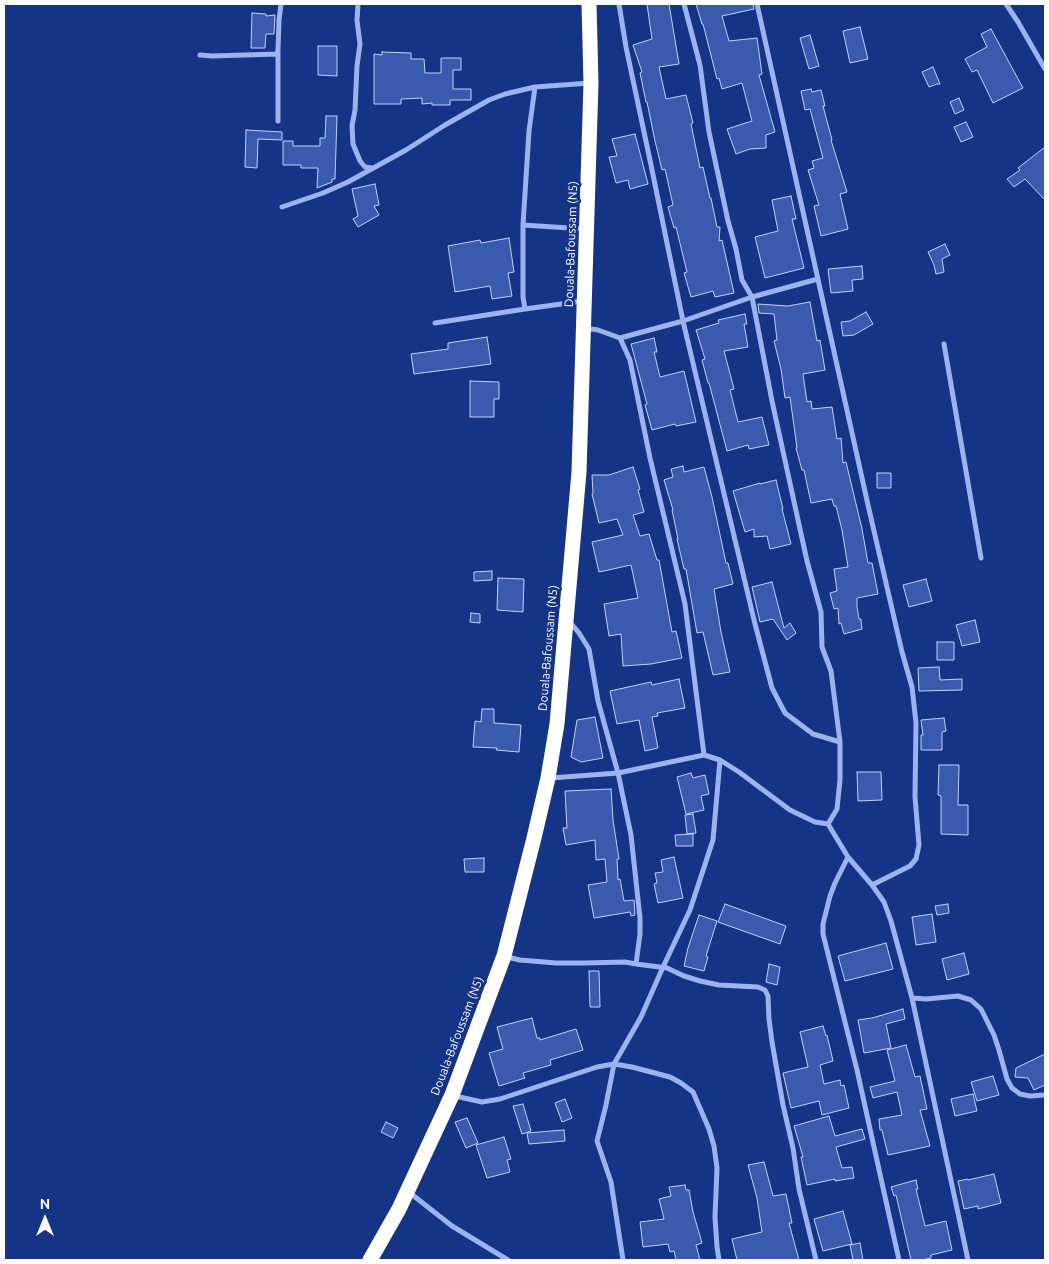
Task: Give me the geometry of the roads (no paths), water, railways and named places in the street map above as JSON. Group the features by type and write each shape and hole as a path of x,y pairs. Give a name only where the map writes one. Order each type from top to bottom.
{"highway":[{"name":"Douala-Bafoussam (N5)","path":"370,1260 408,1191 452,1095 504,956 548,778 557,724 579,472 591,83 588,4"}],"street":[{"path":"278,121 278,50 281,4"},
{"path":"358,4 357,20 360,44 352,126 353,144 360,161 365,167 372,168"},
{"path":"619,4 626,47 683,321 772,688 785,713 813,734 840,742"},
{"path":"684,4 700,65 709,132 728,221 742,280 752,297 772,401 821,612 822,647 831,671 840,742 840,780 837,809 828,824"},
{"path":"757,4 899,643 912,687 916,723 915,798 919,845 916,859 910,866 872,885"},
{"path":"1006,4 1045,68"},
{"path":"200,55 277,54 278,50"},
{"path":"282,207 348,182 489,100 534,87 591,83"},
{"path":"525,308 523,296 523,225 534,87"},
{"path":"523,225 587,229"},
{"path":"584,328 598,330 620,338 683,321 752,297 818,279"},
{"path":"435,323 525,308 584,301"},
{"path":"620,338 630,360 650,458 685,604 704,755"},
{"path":"944,344 981,558"},
{"path":"566,617 579,632 589,649 598,701 618,773 631,835 638,889 640,934 636,964"},
{"path":"548,778 618,773 704,755 720,760 739,772 790,810 814,822 828,824"},
{"path":"623,1260 611,1182 597,1141 614,1064 642,1017 690,910 713,840 720,760"},
{"path":"828,824 848,857 884,902 891,922 912,998 968,1260"},
{"path":"848,857 830,896 823,924 823,934 857,1070 899,1260"},
{"path":"504,956 520,960 556,963 626,962 663,967 700,981 758,987 765,990 768,996 769,1019 783,1105 793,1148 799,1189 816,1260"},
{"path":"912,998 926,999 958,996 971,1000 982,1009 1000,1050 1007,1079 1012,1088 1020,1094 1030,1096 1045,1095"},
{"path":"452,1095 482,1102 500,1099 597,1067 614,1064 670,1077 681,1083 694,1092 714,1146 717,1168 715,1217 719,1260"},
{"path":"408,1191 452,1226 508,1260"}]}
